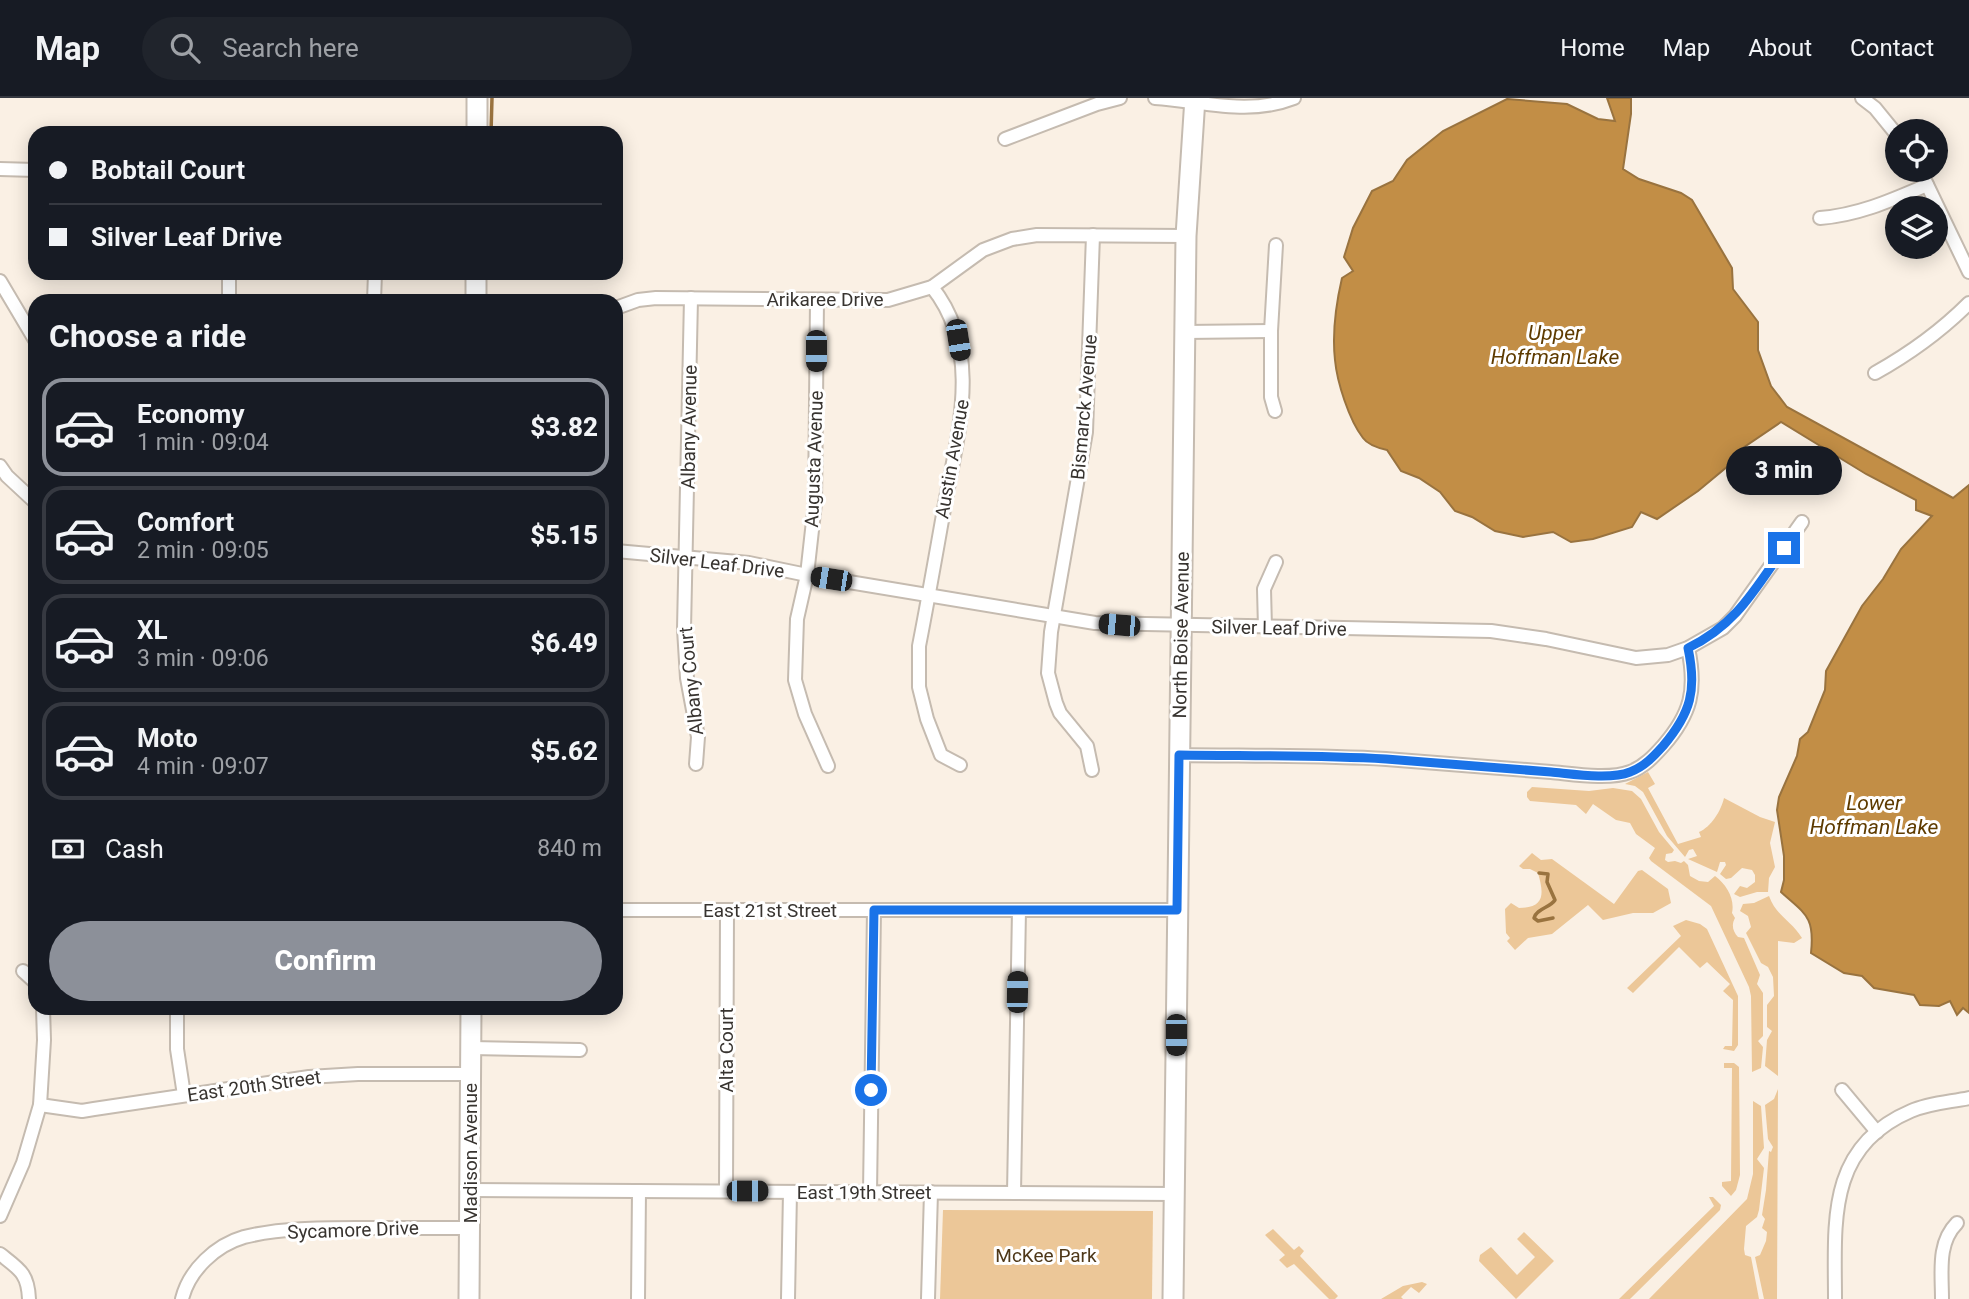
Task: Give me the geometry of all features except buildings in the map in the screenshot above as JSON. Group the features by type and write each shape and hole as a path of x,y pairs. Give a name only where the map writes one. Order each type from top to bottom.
{"street":[{"path":"477,98 477,126"},
{"path":"1005,139 1120,98"},
{"path":"1155,98 1194,99 1248,108 1294,98"},
{"path":"1862,98 1885,120"},
{"name":"North Boise Avenue","path":"1174,1299 1186,236 1194,99"},
{"path":"0,169 28,170"},
{"path":"1926,182 1969,272"},
{"path":"1820,218 1844,216 1876,207 1927,185"},
{"name":"Arikaree Drive","path":"623,305 638,300 691,298 888,300 932,287 983,250 1002,242 1037,234 1186,236"},
{"name":"Bismarck Avenue","path":"1092,770 1087,746 1060,713 1048,673 1054,618 1086,432 1093,235"},
{"path":"1275,411 1271,397 1271,331 1276,246"},
{"path":"0,281 28,328"},
{"name":"Austin Avenue","path":"932,287 946,309 958,340 964,395 919,646 918,673 922,703 941,755 960,765"},
{"name":"Albany Avenue","path":"687,557 691,298"},
{"name":"Augusta Avenue","path":"817,300 815,503 807,575 797,619 796,680 805,713 828,766"},
{"path":"1875,373 1901,358 1949,323 1969,303"},
{"path":"1185,332 1271,331"},
{"path":"2,475 28,496"},
{"name":"Silver Leaf Drive","path":"623,552 750,563 1054,618 1119,625 1491,631 1546,639 1636,658 1668,654 1688,648 1723,628 1802,522"},
{"name":"Albany Court","path":"687,557 684,629 687,678 698,737 696,764"},
{"path":"1265,628 1264,589 1276,562"},
{"path":"1179,755 1384,759 1618,775 1643,765 1680,726 1693,689 1688,648"},
{"name":"East 21st Street","path":"623,910 1177,910"},
{"name":"Alta Court","path":"726,1191 727,910"},
{"path":"870,1192 874,910"},
{"path":"1014,1193 1019,910"},
{"path":"23,971 28,976"},
{"path":"0,1216 23,1163 40,1105 43,1015"},
{"path":"177,1015 177,1049 184,1095"},
{"name":"Madison Avenue","path":"469,1299 471,1015"},
{"path":"471,1048 580,1050"},
{"name":"East 20th Street","path":"40,1105 82,1111 309,1077 471,1074"},
{"path":"1842,1090 1877,1132"},
{"path":"1835,1299 1835,1227 1838,1197 1849,1168 1877,1132 1912,1111 1969,1098"},
{"name":"East 19th Street","path":"470,1190 1175,1194"},
{"path":"638,1299 639,1191"},
{"path":"789,1299 790,1192"},
{"path":"928,1299 931,1192"},
{"path":"1942,1299 1943,1245 1948,1232 1957,1223"},
{"name":"Sycamore Drive","path":"182,1299 184,1290 208,1257 243,1238 315,1228 470,1228"},
{"path":"0,1254 27,1279 29,1299"}],"green space":[{"path":"1648,772 1655,784 1648,788 1678,844 1701,837 1699,832 1715,818 1724,798 1775,822 1770,843 1775,867 1769,878 1768,892 1740,897 1734,894 1740,886 1747,888 1755,882 1752,870 1742,868 1726,879 1720,874 1725,862 1720,862 1717,872 1688,859 1697,856 1693,849 1689,850 1685,857 1667,836 1643,792 1635,786 1625,784"},
{"path":"1532,787 1589,791 1613,788 1632,791 1641,799 1659,832 1674,850 1666,854 1665,860 1681,863 1684,861 1688,865 1690,876 1699,881 1708,882 1715,876 1723,884 1732,903 1734,931 1738,937 1744,938 1760,975 1757,984 1763,993 1763,1036 1758,1041 1763,1047 1761,1068 1752,1072 1749,987 1711,906 1651,861 1649,858 1655,848 1636,834 1630,823 1616,820 1593,804 1586,814 1576,805 1530,801 1527,792"},
{"path":"1532,853 1541,860 1552,859 1614,904 1638,871 1642,870 1668,889 1671,903 1653,913 1633,913 1603,920 1588,905 1552,934 1528,938 1515,950 1507,941 1510,938 1506,933 1505,909 1511,903 1519,908 1539,902 1542,892 1538,873 1519,866"},
{"path":"1769,896 1802,938 1794,943 1778,941 1778,1076 1765,1066 1767,1040 1772,1031 1767,1027 1767,1005 1774,996 1773,977 1768,967 1761,963 1746,933 1751,927 1748,916 1740,911 1743,904 1754,903"},
{"path":"1686,920 1707,929 1738,996 1738,1045 1734,1051 1723,1049 1725,1046 1732,1046 1733,1000 1723,991 1730,984 1707,962 1700,968 1679,947 1633,993 1627,988 1681,936 1673,926"},
{"path":"1724,1063 1734,1063 1739,1067 1740,1175 1736,1190 1731,1196 1722,1186 1722,1182 1731,1181 1732,1068 1724,1068"},
{"path":"1778,1089 1777,1299 1764,1299 1755,1257 1760,1255 1766,1241 1767,1232 1762,1228 1765,1219 1762,1215 1769,1151 1771,1152 1773,1147 1768,1139 1765,1105 1774,1099"},
{"path":"1753,1101 1761,1106 1764,1148 1757,1159 1764,1168 1759,1210 1757,1217 1746,1226 1744,1249 1745,1255 1751,1257 1759,1299 1649,1299 1747,1199 1753,1174"},
{"path":"1709,1197 1713,1197 1721,1205 1720,1210 1630,1299 1619,1299 1714,1206"},
{"name":"McKee Park","path":"943,1210 1153,1211 1152,1299 940,1299"},
{"path":"1273,1229 1294,1250 1299,1246 1304,1251 1300,1256 1338,1296 1335,1299 1329,1299 1294,1264 1287,1268 1279,1260 1285,1255 1265,1235"},
{"path":"1524,1232 1554,1261 1516,1299 1479,1261 1480,1255 1491,1247 1517,1275 1535,1257 1517,1239"},
{"path":"1422,1282 1427,1284 1419,1293 1411,1287 1401,1297 1403,1299 1381,1299 1403,1286"}],"water":[{"name":"Upper Hoffman Lake","path":"1607,98 1631,98 1623,169 1639,179 1681,193 1692,200 1732,268 1733,289 1758,322 1758,350 1771,386 1787,407 1953,498 1969,485 1969,1013 1963,1008 1957,1015 1950,1001 1939,1006 1920,1005 1914,995 1874,988 1862,976 1844,973 1811,953 1810,923 1781,892 1784,856 1777,810 1779,797 1797,756 1800,739 1808,732 1825,690 1826,671 1862,606 1901,549 1932,516 1916,510 1916,500 1866,474 1781,422 1737,452 1728,466 1657,519 1641,512 1632,527 1593,539 1571,542 1553,532 1523,537 1495,531 1472,517 1455,511 1440,492 1419,478 1401,471 1387,450 1365,440 1349,411 1336,369 1335,319 1342,278 1353,271 1344,257 1353,228 1372,191 1393,181 1407,160 1443,131 1507,99 1567,104 1598,119 1615,121"}],"waterway":[{"path":"491,126 492,98"},
{"path":"1539,873 1548,874 1547,882 1555,900 1534,918 1538,921 1553,918"}],"route":[{"path":"871,1090 874,910 1177,910 1179,755 1384,759 1576,774 1618,775 1630,772 1655,755 1680,726 1693,689 1688,648 1723,628 1784,548"}],"water label":[{"name":"Lower Hoffman Lake","path":"1874,815"}]}
